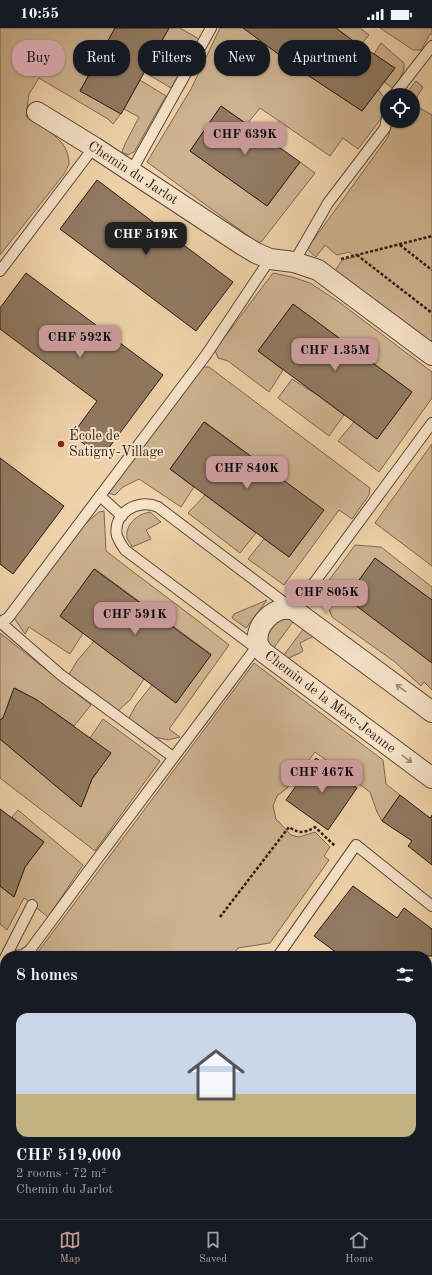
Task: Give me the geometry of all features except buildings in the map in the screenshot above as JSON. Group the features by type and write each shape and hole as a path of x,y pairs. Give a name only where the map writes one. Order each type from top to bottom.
{"street":[{"name":"Chemin du Jarlot","path":"37,112 94,147 240,244 256,253 270,259 294,262 318,270 432,355"},
{"name":"Chemin de la Mère-Jeanne","path":"294,610 288,608 274,612 266,619 260,629 257,647 432,778"},
{"path":"294,610 432,712"}],"lane":[{"path":"131,172 211,28"},
{"path":"399,88 432,46"},
{"path":"294,262 328,203 385,128"},
{"path":"0,271 94,147"},
{"path":"173,757 61,675 0,622 8,618 206,356 270,259"},
{"path":"100,496 122,516 138,504 151,504 158,507 294,610 432,423"},
{"name":"Chemin de la Mère-Jeanne","path":"122,516 119,520 117,536 125,550 257,647"},
{"path":"29,951 257,647"},
{"path":"282,951 356,845 432,906"},
{"path":"8,951 32,905"}],"path":[{"path":"318,270 328,262 432,236"},
{"path":"400,244 432,270"},
{"path":"356,255 432,312"},
{"path":"220,917 289,827 294,831 306,832 314,827 347,858"}],"shaded area":[{"path":"0,28 115,28 108,40 73,40 73,76 88,76 80,91 122,112 113,124 108,119 39,78 29,94 26,116 54,135 60,141 65,147 69,164 64,174 0,255"},
{"path":"169,28 180,28 199,39 198,40 162,40"},
{"path":"220,28 260,28 254,36 259,40 214,40"},
{"path":"336,28 360,28 369,35 365,40 352,40"},
{"path":"380,28 432,28 432,34 430,34 421,50 413,50"},
{"path":"214,41 214,76 270,76 270,48 278,54 278,76 309,76 362,111 378,89 380,92 380,120 358,149 343,138 330,156 260,108 247,124 221,106 190,151 239,186 268,205 300,162 315,173 262,241 258,243 147,162 191,89 197,76 206,76 206,57"},
{"path":"381,43 404,63 404,70 395,88 384,82 394,68 374,54"},
{"path":"151,76 178,76 171,88"},
{"path":"140,80 166,96 134,152 128,155 122,152 139,117 124,109"},
{"path":"416,81 423,87 420,92 420,88 410,88"},
{"path":"420,108 432,115 432,343 335,271 342,260 355,257 349,252 337,255 325,245 316,257 307,249 388,137 391,128 420,128"},
{"path":"273,273 310,283 339,302 432,372 432,398 379,472 338,441 354,422 377,439 412,392 293,304 258,351 283,370 269,392 228,361 218,358 215,350"},
{"path":"202,367 209,367 370,488 369,495 352,519 339,510 284,585 248,559 264,539 289,557 323,510 205,422 170,469 194,487 181,507 139,479 123,487 115,495 108,493"},
{"path":"292,379 319,396 344,415 329,436 278,398"},
{"path":"432,444 432,566 375,523"},
{"path":"205,495 256,533 240,553 188,513"},
{"path":"104,511 106,551 229,645 169,729 180,737 168,740 154,737 128,720 136,705 152,685 176,703 211,654 95,569 60,616 83,633 70,654 29,627 25,634 14,618 79,529 99,512"},
{"path":"150,512 161,522 146,530 151,539 132,547 127,538 130,524 137,517"},
{"path":"355,545 381,547 432,587 432,690 424,682 421,686 395,662 332,617 321,591"},
{"path":"267,600 246,628 232,618 234,614"},
{"path":"279,619 295,619 273,649 267,641 268,634"},
{"path":"305,627 314,636 300,643 303,651 286,659 283,656"},
{"path":"0,633 91,705 74,726 37,700 15,688 3,718 0,720"},
{"path":"94,641 144,679 130,700 117,712 68,676 77,661"},
{"path":"254,663 383,760 386,784 400,795 382,821 370,792 315,752 287,788 277,796 273,806 276,819 291,835 299,837 315,832 330,847 324,856 329,860 270,943 238,948 236,951 39,951"},
{"path":"103,719 160,761 95,851 0,778 0,739 81,807 92,779 110,754 90,738"},
{"path":"18,810 83,865 48,917 24,898 7,930 0,924 0,886 14,897 25,867 44,842 12,817"}],"place":[{"name":"École de Satigny-Village","path":"61,444"}]}
